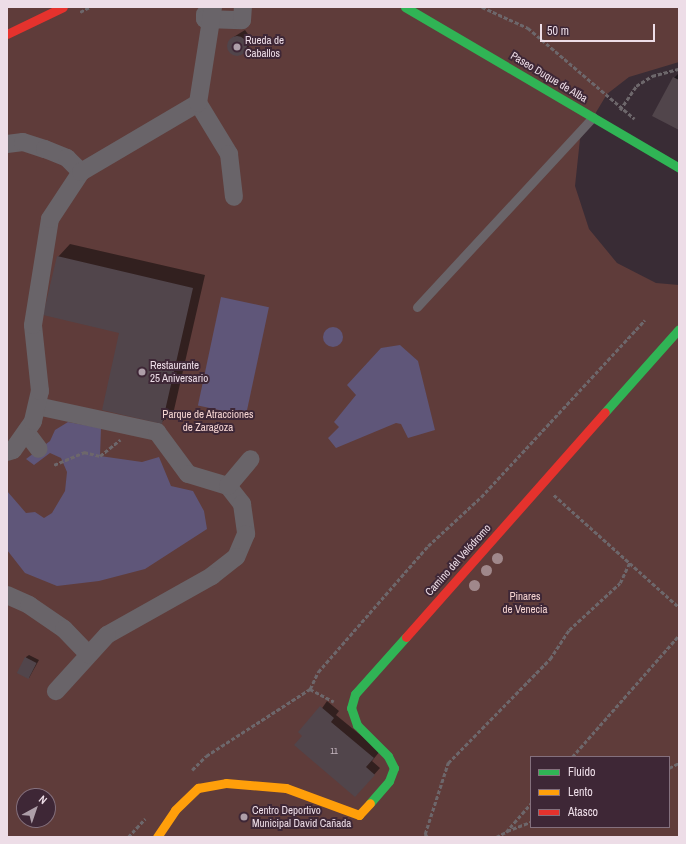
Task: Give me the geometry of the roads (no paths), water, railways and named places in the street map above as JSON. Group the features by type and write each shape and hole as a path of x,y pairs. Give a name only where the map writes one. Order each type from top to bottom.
{"street":[{"path":"7,34 63,7"},
{"name":"Paseo Duque de Alba","path":"405,7 679,168"},
{"path":"7,452 13,450 26,432 37,406 40,391 33,325 38,280 50,219 81,172 198,103 226,13"},
{"path":"198,103 229,154 234,197"},
{"path":"7,144 23,142 45,149 67,158 81,172"},
{"name":"Camino del Velódromo","path":"157,837 175,810 198,788 226,783 286,788 359,815 387,784 394,768 388,756 357,725 352,712 353,698 357,691 679,329"},
{"path":"37,406 157,432 188,474 228,486 242,504 246,534 236,557 192,590 107,635 88,654 56,691"},
{"path":"26,432 39,449"},
{"path":"228,486 251,459"},
{"path":"7,595 29,605 64,630 88,654"}],"lane":[{"path":"417,307 583,132 593,117"}],"place":[{"name":"Rueda de Caballos","path":"237,47"},
{"name":"Restaurante 25 Aniversario","path":"142,372"},
{"name":"Centro Deportivo Municipal David Cañada","path":"244,817"}],"park label":[{"name":"Parque de Atracciones de Zaragoza","path":"208,421"},
{"name":"Pinares de Venecia","path":"525,603"}]}
